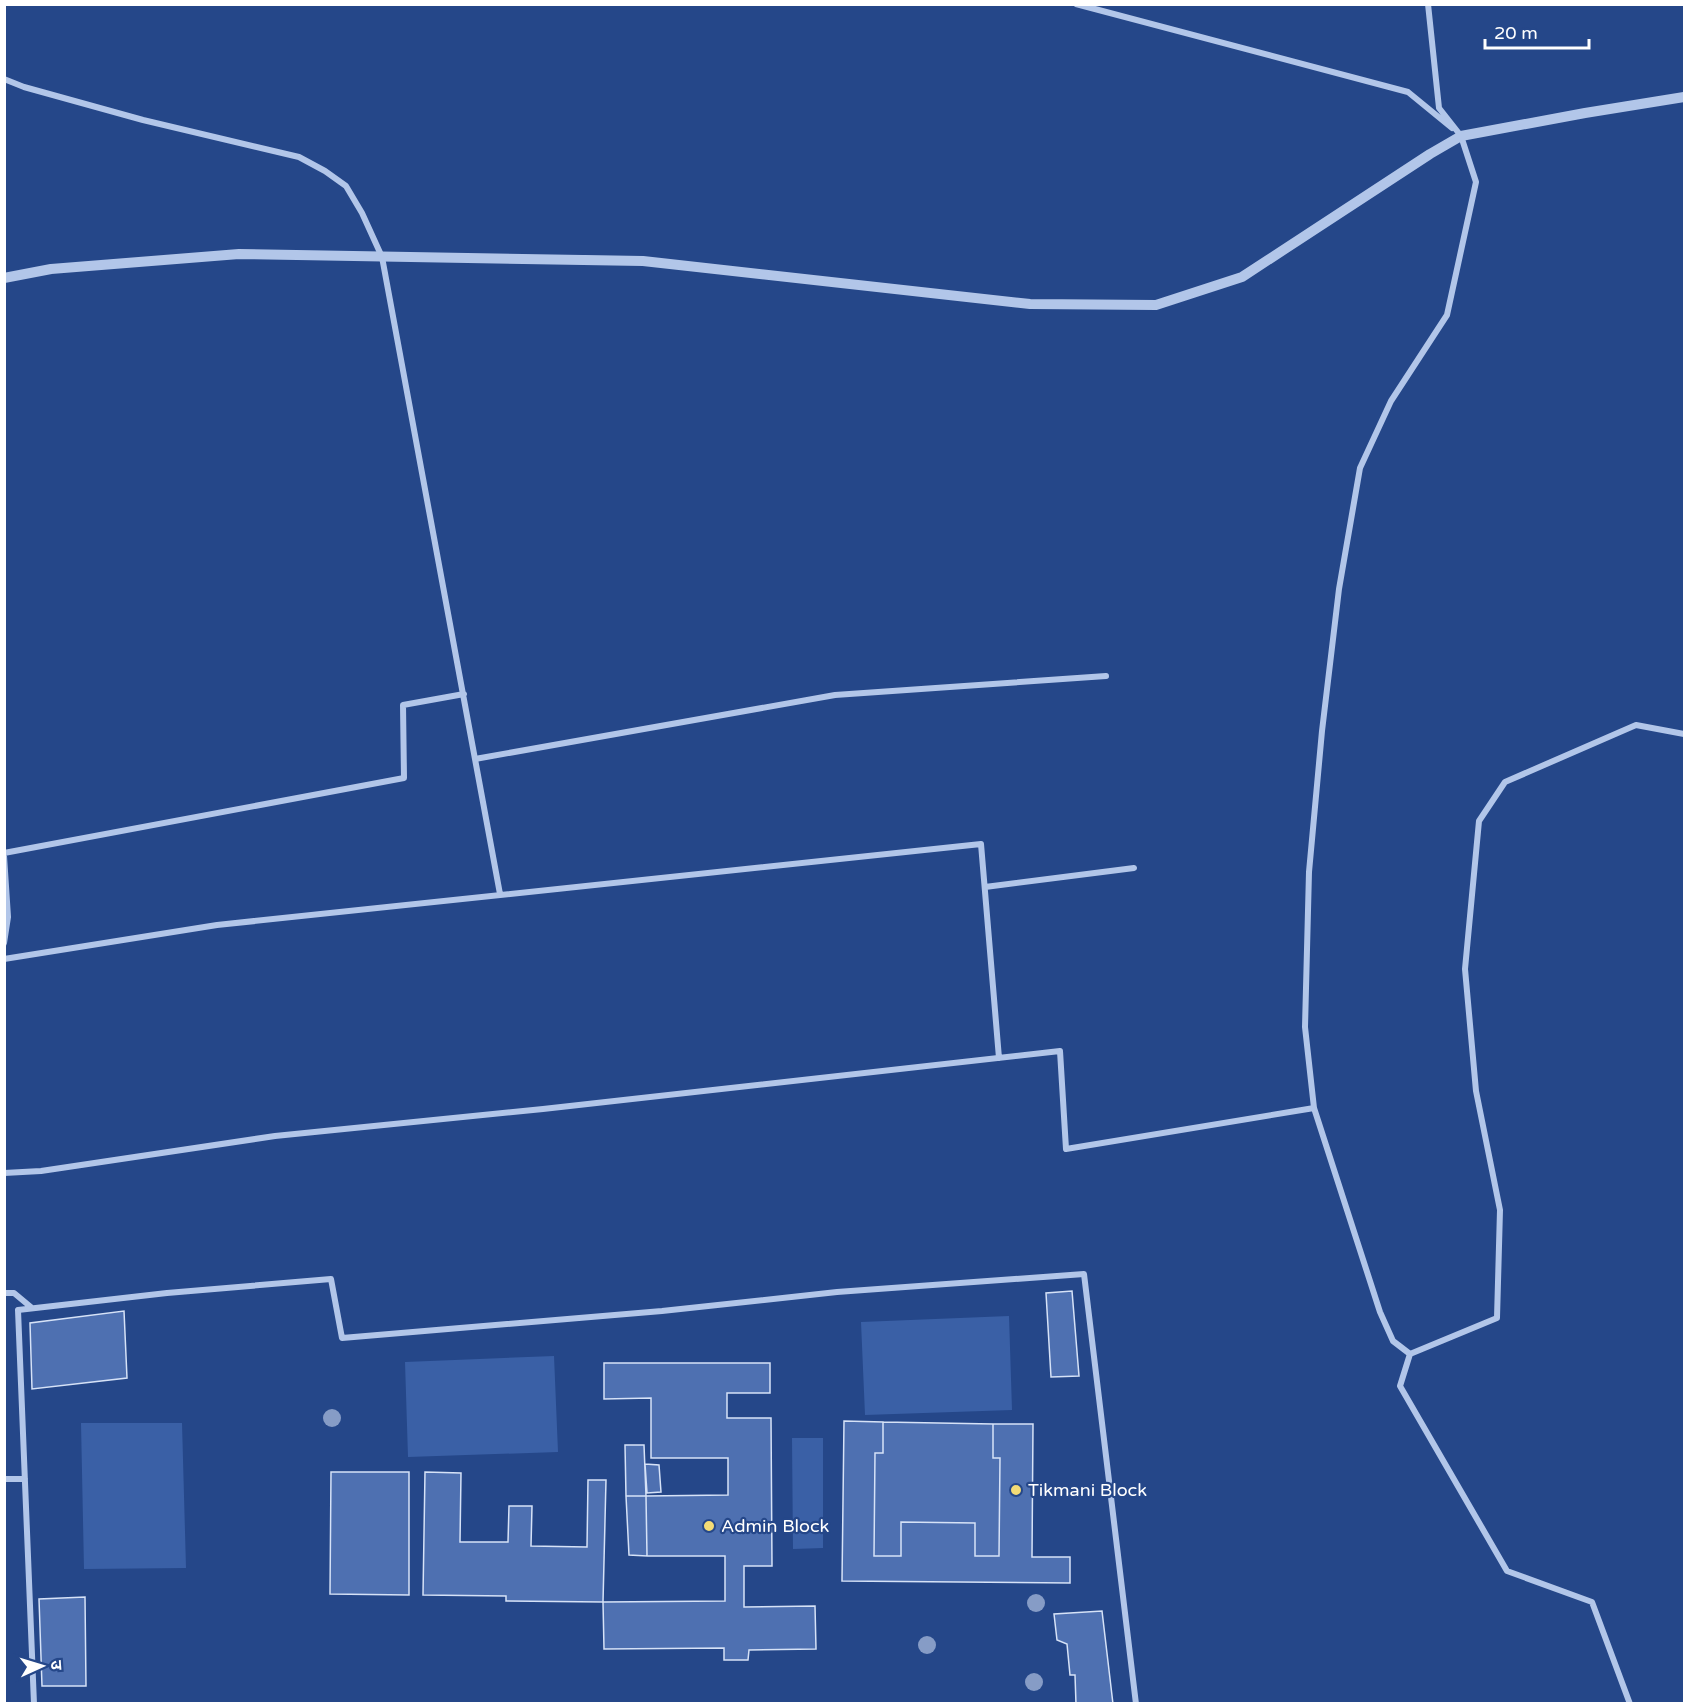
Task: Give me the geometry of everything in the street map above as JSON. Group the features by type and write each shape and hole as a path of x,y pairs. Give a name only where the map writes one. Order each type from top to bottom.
{"street":[{"path":"1076,4 1408,92 1461,136"},
{"path":"1410,1354 1393,1341 1380,1312 1314,1108 1305,1027 1309,872 1322,731 1339,589 1360,468 1391,401 1447,315 1476,182 1461,136 1439,108 1428,4"},
{"path":"4,79 24,87 143,120 299,157 346,186 362,213 382,257 500,894"},
{"path":"4,278 51,269 239,254 644,261 1030,304 1156,305 1242,277 1461,136 1684,97"},
{"path":"475,759 835,695 1106,676"},
{"path":"4,943 6,917 4,855 404,778 403,705 464,694"},
{"path":"1410,1354 1497,1318 1500,1210 1476,1091 1465,969 1479,821 1505,782 1636,725 1684,734"},
{"path":"4,959 217,925 981,844 999,1058"},
{"path":"985,887 1134,868"},
{"path":"4,1173 41,1171 275,1136 543,1109 1060,1051 1066,1149 1314,1108"},
{"path":"34,1704 18,1310 167,1293 331,1279 342,1338 662,1311 837,1292 1084,1274 1136,1704"},
{"path":"4,1293 14,1293 32,1308"},
{"path":"1410,1354 1400,1386 1508,1571 1592,1602 1630,1704"},
{"path":"4,1479 25,1479"}],"shaded area":[{"path":"1009,1316 1012,1410 865,1415 861,1322"},
{"path":"554,1356 558,1452 408,1457 405,1362"},
{"path":"81,1423 182,1423 186,1568 84,1569"},
{"path":"792,1438 823,1438 823,1548 793,1549"}],"building":[{"path":"1072,1291 1079,1376 1051,1377 1046,1293"},
{"path":"124,1311 127,1378 32,1389 30,1323"},
{"name":"Admin Block","path":"604,1363 770,1363 770,1393 727,1393 727,1418 771,1418 772,1566 744,1566 744,1607 815,1606 816,1649 749,1650 748,1660 724,1660 724,1648 604,1649 603,1602 725,1601 725,1556 647,1556 646,1496 728,1495 728,1458 651,1458 651,1398 604,1399"},
{"name":"Tikmani Block","path":"844,1421 883,1422 883,1453 875,1453 874,1556 901,1556 901,1522 975,1523 975,1556 999,1556 1000,1458 993,1458 993,1424 1033,1424 1032,1557 1070,1557 1070,1583 842,1581"},
{"path":"883,1422 993,1424 993,1458 1000,1458 999,1556 975,1556 975,1523 901,1522 901,1556 874,1556 875,1453 883,1453"},
{"path":"625,1445 644,1445 646,1496 626,1496"},
{"path":"645,1464 659,1465 661,1492 647,1493"},
{"path":"331,1472 409,1472 409,1595 330,1594"},
{"path":"425,1472 461,1473 460,1542 508,1542 509,1506 532,1506 531,1546 587,1547 588,1480 606,1480 603,1602 506,1601 506,1596 423,1595"},
{"path":"626,1496 646,1496 647,1556 629,1555"},
{"path":"85,1597 86,1686 42,1686 39,1599"},
{"path":"1102,1611 1113,1704 1076,1704 1075,1675 1070,1675 1067,1644 1057,1640 1054,1614"}],"place":[{"name":"Tikmani Block","path":"1016,1490"},
{"name":"Admin Block","path":"709,1526"}]}
